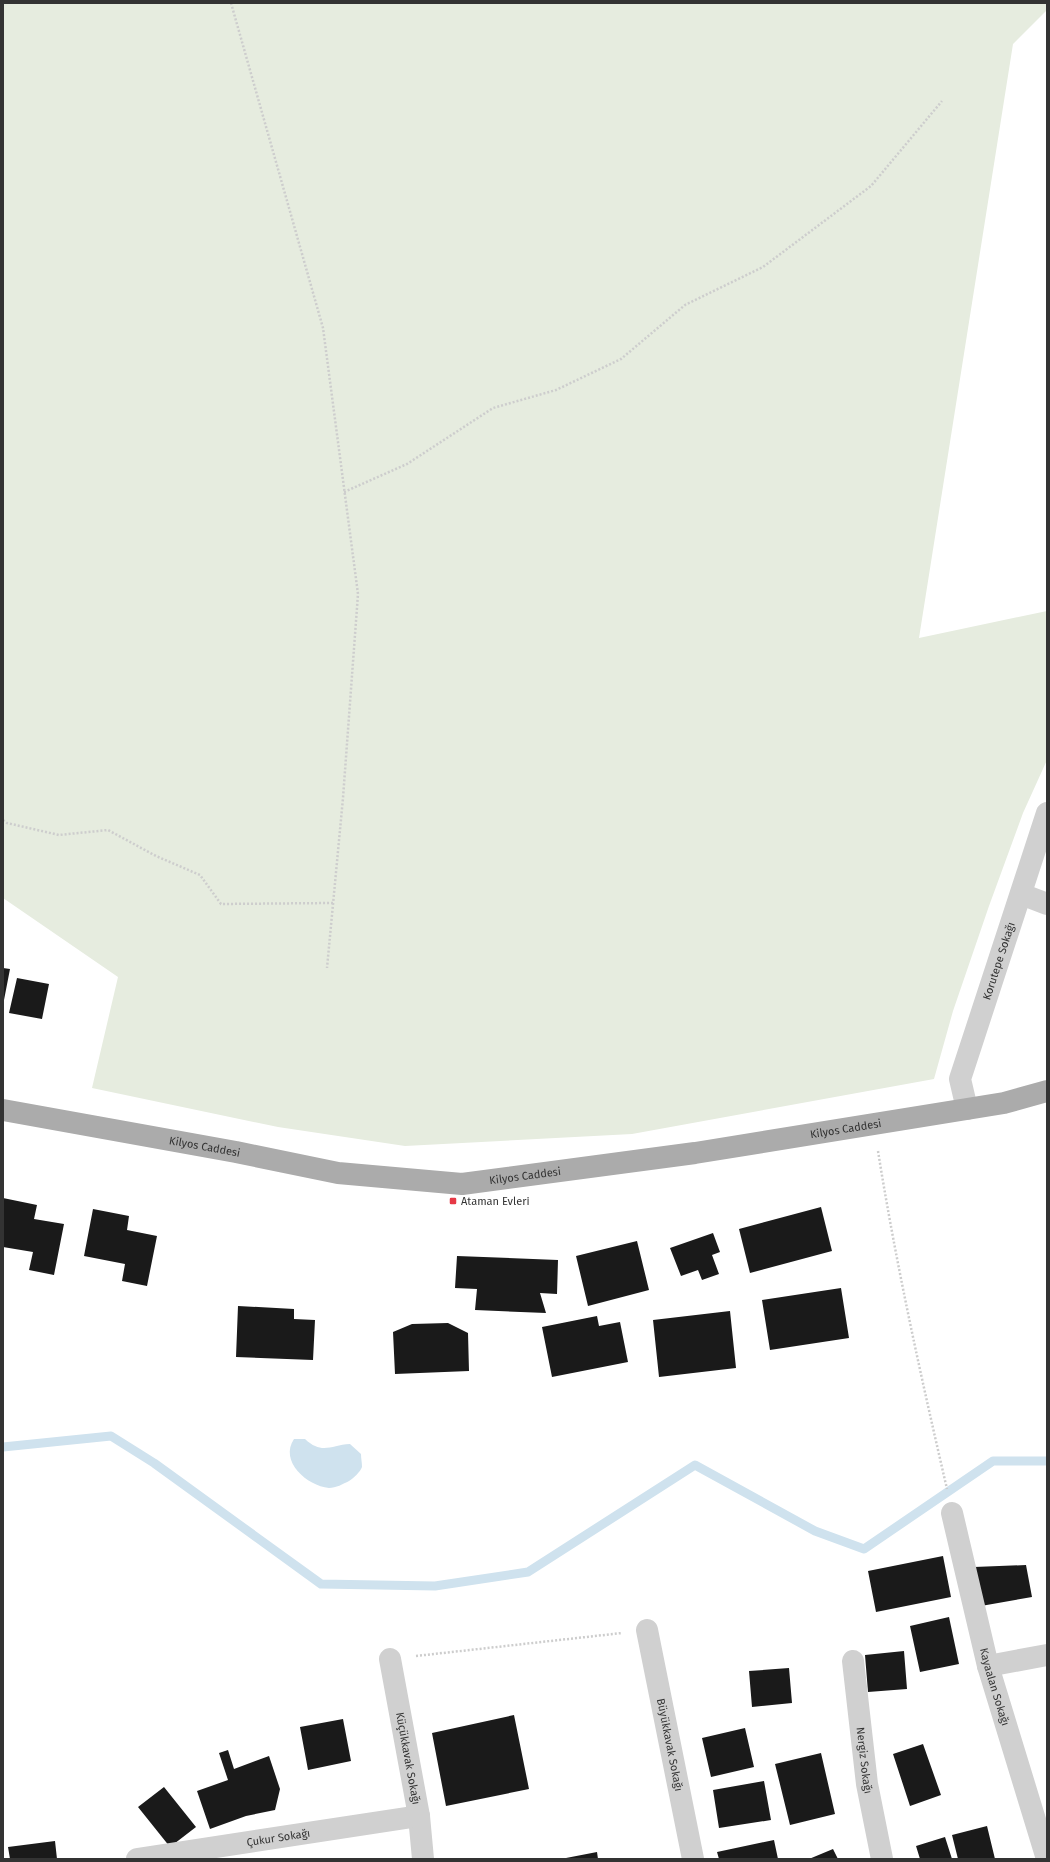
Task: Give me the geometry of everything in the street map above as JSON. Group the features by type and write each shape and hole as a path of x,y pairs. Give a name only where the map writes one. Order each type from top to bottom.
{"main road":[{"name":"Kilyos Caddesi","path":"3,1110 236,1152 338,1173 462,1184 695,1153 1004,1103 1047,1091"}],"street":[{"name":"Korutepe Sokağı","path":"967,1109 960,1079 1047,813"},
{"path":"1021,894 1047,904"},
{"name":"Kayaalan Sokağı","path":"952,1512 988,1666 1047,1859"},
{"name":"Büyükkavak Sokağı","path":"647,1630 693,1859"},
{"path":"988,1666 1047,1655"},
{"name":"Küçükkavak Sokağı","path":"390,1659 419,1816 423,1859"},
{"name":"Nergiz Sokağı","path":"853,1661 867,1784 882,1859"},
{"name":"Çukur Sokağı","path":"137,1859 419,1816"}],"path":[{"path":"231,3 323,328 358,594 327,968"},
{"path":"344,492 407,464 493,408 556,390 621,359 685,305 764,267 871,186 942,101"},
{"path":"3,820 7,823 59,835 108,830 156,856 200,875 221,904 333,903"},
{"path":"874,1124 888,1210 910,1326 943,1473"},
{"path":"390,1659 647,1630"}],"shaded area":[{"path":"3,3 1047,3 1047,10 1013,44 919,638 1047,611 1047,760 1023,813 989,906 953,1011 934,1079 632,1134 405,1146 278,1127 92,1088 118,977 3,898"}],"water":[{"path":"294,1439 305,1439 311,1444 322,1448 350,1444 361,1454 362,1467 353,1478 337,1487 329,1488 312,1483 298,1471 293,1464 290,1456 290,1447"}],"building":[{"path":"3,968 10,969 4,1000 3,1000"},
{"path":"17,978 49,984 42,1019 9,1013"},
{"path":"3,1198 37,1205 34,1219 64,1224 54,1275 29,1270 33,1252 3,1247"},
{"path":"821,1207 832,1251 750,1273 739,1229"},
{"path":"93,1209 129,1216 127,1230 157,1236 147,1286 122,1281 125,1264 84,1256"},
{"path":"713,1233 720,1252 712,1255 719,1274 702,1280 698,1270 681,1276 670,1248"},
{"path":"637,1241 649,1290 588,1306 576,1256"},
{"path":"457,1256 558,1260 557,1294 540,1293 546,1313 475,1310 477,1289 455,1288"},
{"path":"841,1288 849,1338 770,1350 762,1300"},
{"path":"238,1306 294,1309 294,1319 315,1320 313,1360 236,1357"},
{"path":"730,1311 736,1368 659,1377 653,1320"},
{"path":"597,1316 599,1326 620,1322 628,1362 552,1377 542,1327"},
{"path":"448,1323 468,1333 469,1371 395,1374 393,1332 412,1324"},
{"path":"943,1556 951,1597 876,1612 868,1571"},
{"path":"1026,1565 1032,1597 981,1606 974,1567"},
{"path":"949,1617 959,1664 920,1672 910,1626"},
{"path":"904,1651 907,1689 868,1692 865,1655"},
{"path":"789,1668 792,1703 752,1707 749,1671"},
{"path":"514,1715 529,1789 446,1806 432,1733"},
{"path":"343,1719 351,1761 308,1770 300,1727"},
{"path":"745,1728 754,1767 711,1777 702,1738"},
{"path":"923,1744 941,1795 910,1806 893,1754"},
{"path":"228,1750 234,1769 269,1756 280,1789 275,1810 246,1816 210,1829 197,1791 228,1780 219,1753"},
{"path":"821,1753 835,1814 790,1825 775,1764"},
{"path":"764,1781 771,1820 719,1828 713,1790"},
{"path":"164,1787 196,1827 170,1847 138,1807"},
{"path":"987,1826 995,1859 958,1859 952,1835"},
{"path":"945,1837 952,1859 920,1859 916,1846"},
{"path":"774,1840 778,1859 719,1859 717,1852"},
{"path":"55,1841 57,1859 10,1859 8,1847"},
{"path":"833,1849 838,1859 809,1859"},
{"path":"597,1852 598,1859 566,1859 566,1858"}],"waterway":[{"path":"3,1447 111,1436 154,1463 321,1584 435,1586 528,1572 695,1465 815,1531 864,1549 993,1461 1047,1461"}],"place":[{"name":"Ataman Evleri","path":"453,1201"}]}
